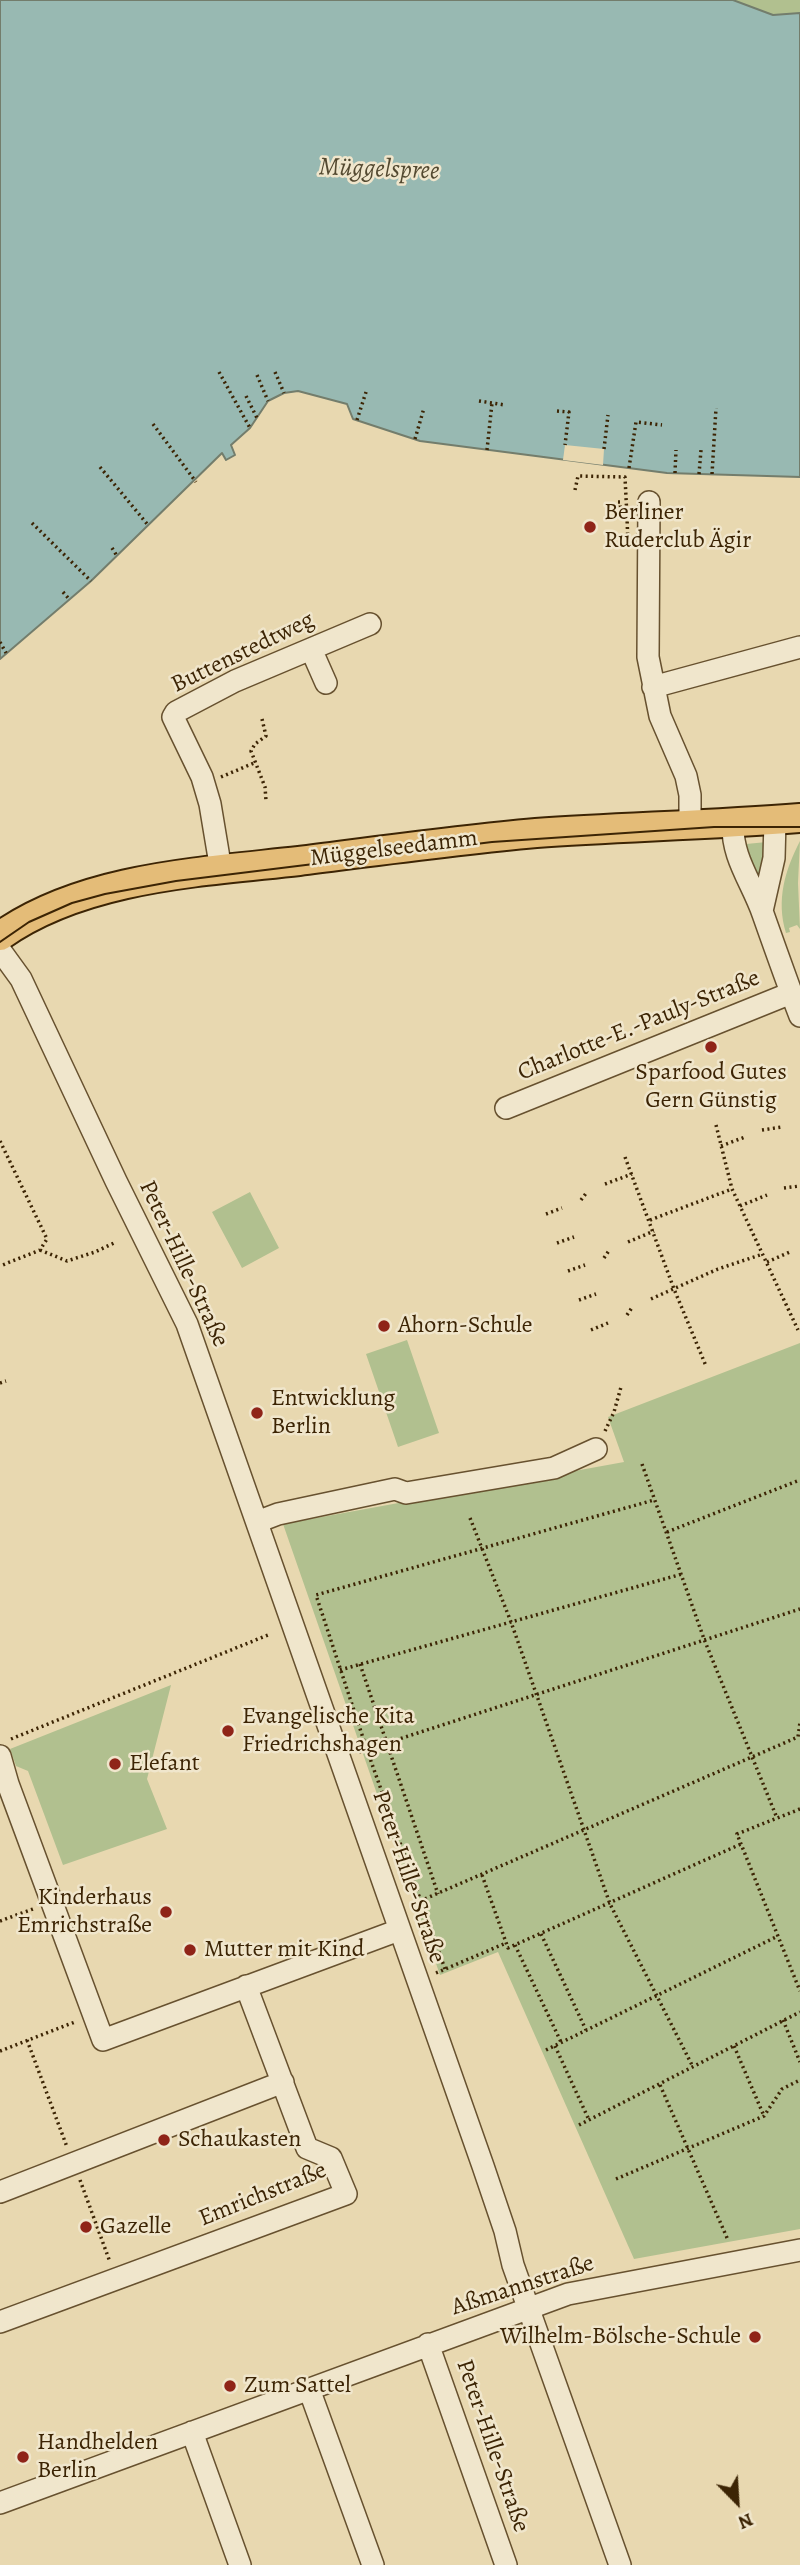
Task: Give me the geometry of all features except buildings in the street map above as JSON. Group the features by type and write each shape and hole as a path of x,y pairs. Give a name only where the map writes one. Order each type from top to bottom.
{"main road":[{"name":"Müggelseedamm","path":"0,936 42,910 92,892 221,870 493,837 787,819"}],"street":[{"path":"649,502 647,629 653,687 660,716 686,776 690,795 690,825"},
{"name":"Buttenstedtweg","path":"221,870 210,804 173,718 176,712 235,681 370,624"},
{"path":"653,687 800,647"},
{"path":"311,649 326,683"},
{"path":"762,911 774,858 787,819"},
{"name":"Charlotte-E.-Pauly-Straße","path":"733,822 734,842 741,868 762,911 800,1016"},
{"name":"Peter-Hille-Straße","path":"0,950 21,979 187,1324 492,2192 513,2265 620,2565"},
{"name":"Charlotte-E.-Pauly-Straße","path":"506,1108 791,993"},
{"path":"257,1522 278,1514 396,1489 406,1493 554,1468 596,1449"},
{"path":"2,1749 8,1784 103,2040 399,1930"},
{"name":"Emrichstraße","path":"0,2322 346,2194 331,2158 307,2148 246,1986"},
{"path":"0,2192 282,2082"},
{"name":"Aßmannstraße","path":"0,2503 568,2294 800,2250"},
{"name":"Peter-Hille-Straße","path":"428,2344 506,2565"},
{"path":"309,2389 373,2565"},
{"path":"192,2432 240,2565"}],"path":[{"path":"219,372 250,428"},
{"path":"275,372 284,393"},
{"path":"257,376 268,401"},
{"path":"357,420 367,389"},
{"path":"246,396 257,418"},
{"path":"479,401 505,405"},
{"path":"486,450 492,403"},
{"path":"415,439 424,408"},
{"path":"712,474 716,408"},
{"path":"557,411 569,412 565,444"},
{"path":"604,449 608,415"},
{"path":"629,468 636,422 662,425"},
{"path":"153,424 196,482"},
{"path":"675,473 676,450"},
{"path":"699,474 701,450"},
{"path":"100,467 148,525"},
{"path":"575,490 578,476 625,477 624,518 621,502 618,502"},
{"path":"32,523 91,581"},
{"path":"112,548 117,556"},
{"path":"63,592 69,599"},
{"path":"0,642 6,653"},
{"path":"262,719 266,736 255,744 251,751 265,787 266,801"},
{"path":"204,785 254,763"},
{"path":"716,1125 732,1189 798,1330"},
{"path":"762,1130 782,1127"},
{"path":"721,1146 745,1137"},
{"path":"0,1141 47,1238 40,1250 0,1266"},
{"path":"625,1157 706,1366"},
{"path":"606,1184 632,1174"},
{"path":"784,1188 800,1186"},
{"path":"650,1220 732,1189"},
{"path":"581,1200 587,1192"},
{"path":"740,1206 767,1195"},
{"path":"547,1214 562,1208"},
{"path":"628,1242 653,1231"},
{"path":"558,1243 574,1237"},
{"path":"40,1250 67,1261 116,1242"},
{"path":"604,1258 610,1249"},
{"path":"767,1262 790,1252"},
{"path":"651,1299 718,1269 764,1254"},
{"path":"568,1272 585,1265"},
{"path":"579,1300 596,1294"},
{"path":"627,1315 633,1306"},
{"path":"591,1330 608,1323"},
{"path":"0,1383 6,1381"},
{"path":"596,1449 614,1412 621,1387"},
{"path":"642,1464 704,1639 777,1818"},
{"path":"667,1532 800,1480"},
{"path":"445,1969 367,1750 316,1595 654,1500"},
{"path":"470,1518 511,1622 610,1905 693,2067"},
{"path":"340,1670 681,1574"},
{"path":"357,1753 800,1609"},
{"path":"2,1749 268,1635"},
{"path":"360,1664 438,1894"},
{"path":"420,1901 799,1737 800,1722"},
{"path":"800,1809 737,1834 800,1991"},
{"path":"482,1875 508,1948 610,1905 741,1844"},
{"path":"0,1921 52,1902"},
{"path":"541,1934 586,2030"},
{"path":"546,2050 778,1936"},
{"path":"434,1974 506,1942"},
{"path":"515,1945 561,2042"},
{"path":"579,2125 800,2012"},
{"path":"0,2051 94,2016"},
{"path":"783,2020 800,2062"},
{"path":"555,2046 589,2120"},
{"path":"734,2046 764,2116"},
{"path":"616,2179 764,2116 782,2089 800,2080"},
{"path":"660,2084 728,2240"}],"green space":[{"path":"734,0 800,0 800,13 773,15"},
{"path":"800,841 800,929 797,925 789,928 790,932 786,933 782,897 790,863"},
{"path":"767,842 769,850 756,887 746,856 746,844"},
{"path":"250,1192 279,1248 242,1268 212,1212"},
{"path":"407,1340 439,1433 398,1447 366,1354"},
{"path":"800,1343 800,2229 634,2259 498,1952 440,1975 283,1524 624,1462 608,1417"},
{"path":"171,1685 147,1779 167,1829 63,1865 28,1771 16,1766 10,1749"}],"water":[{"name":"Müggelspree","path":"0,0 733,0 773,15 800,13 800,477 667,473 420,441 353,419 347,404 298,391 284,393 268,401 250,428 231,445 235,455 226,460 222,453 91,581 0,659"}],"pier":[{"path":"565,445 604,449 603,465 563,460"}],"tram line":[{"path":"0,942 29,922 72,903 176,881 492,842 714,827 800,827"}],"place":[{"name":"Berliner Ruderclub Ägir","path":"590,527"},
{"name":"Sparfood Gutes Gern Günstig","path":"711,1047"},
{"name":"Ahorn-Schule","path":"384,1326"},
{"name":"Entwicklung Berlin","path":"257,1413"},
{"name":"Evangelische Kita Friedrichshagen","path":"228,1731"},
{"name":"Elefant","path":"115,1764"},
{"name":"Kinderhaus Emrichstraße","path":"166,1912"},
{"name":"Mutter mit Kind","path":"190,1950"},
{"name":"Schaukasten","path":"164,2140"},
{"name":"Gazelle","path":"86,2227"},
{"name":"Wilhelm-Bölsche-Schule","path":"755,2337"},
{"name":"Zum Sattel","path":"230,2386"},
{"name":"Handhelden Berlin","path":"23,2457"}]}
